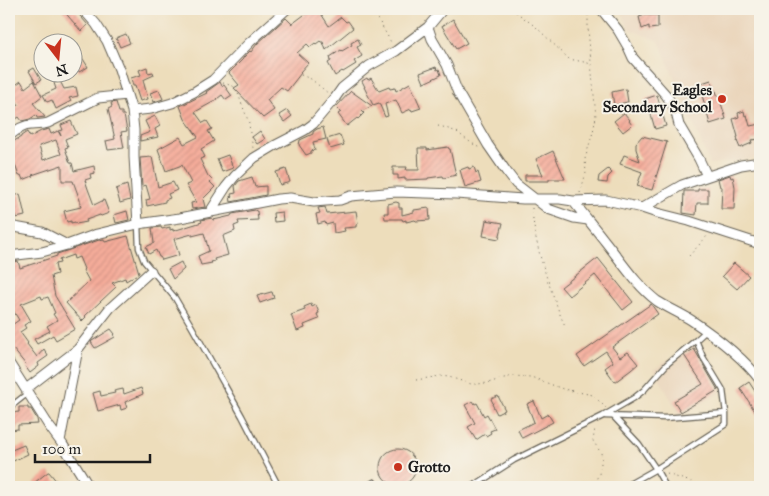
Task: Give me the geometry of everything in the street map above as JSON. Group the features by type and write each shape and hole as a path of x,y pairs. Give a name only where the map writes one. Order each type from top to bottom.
{"street":[{"path":"83,9 107,41 119,69 132,111 138,224"},
{"path":"132,111 172,104 194,92 212,80 287,9"},
{"path":"210,212 226,187 254,158 313,124 352,78 368,66 396,51 428,27 444,9"},
{"path":"601,9 618,30 633,58 666,95 675,109 679,125 707,176"},
{"path":"428,27 458,93 479,131 516,184 533,200 548,209 559,214 588,220"},
{"path":"9,136 30,124 42,125 48,123 98,98 127,94"},
{"path":"642,208 682,185 741,165 760,162"},
{"path":"9,256 42,252 97,234 138,224 278,199 290,198 326,202 351,196 396,192 456,194 533,200 606,200 642,208 760,244"},
{"path":"575,201 626,269 656,300 690,320 739,356 760,380"},
{"path":"9,226 42,232 67,245"},
{"path":"27,391 78,349 105,314 151,271"},
{"path":"60,441 78,349"},
{"path":"9,363 89,487"}],"lane":[{"path":"138,224 139,248 144,261 175,298 258,445 279,487"},
{"path":"612,414 637,396 667,364 706,331"},
{"path":"624,487 657,471 727,422 723,390 703,357 696,340"},
{"path":"9,408 27,391"},
{"path":"472,487 514,460 603,416 612,414 665,418 726,413"},
{"path":"612,414 634,438 666,487"},
{"path":"366,487 374,482"}],"path":[{"path":"149,12 154,9"},
{"path":"366,9 379,21 396,51"},
{"path":"512,9 536,27 570,59 591,64"},
{"path":"575,201 586,173 585,160 596,117 588,9"},
{"path":"301,75 312,79 335,98"},
{"path":"212,80 232,86 237,91 249,123 254,158"},
{"path":"438,126 457,132 481,149"},
{"path":"533,200 534,230 538,246 549,285 566,327"},
{"path":"689,256 713,229"},
{"path":"416,380 444,376 474,384 488,383 513,376 531,377 563,389 593,395 612,414"},
{"path":"592,487 599,474 602,458 594,441 595,420"},
{"path":"657,471 706,487"},
{"path":"505,487 517,487"}],"shaded area":[{"name":"Eagles Secondary School","path":"620,9 760,9 760,158 710,164 659,41 629,29"},
{"path":"695,344 722,392 680,416 654,369"}],"building":[{"path":"62,9 74,9 88,25 81,31"},
{"path":"312,9 318,9 329,26 341,17 346,22 348,21 353,28 326,50 323,42 320,41 310,47 307,44 297,53 308,63 287,91 281,87 267,100 274,110 263,118 234,88 239,85 229,73 286,18 292,24"},
{"path":"658,15 658,28 649,29 649,26 642,29 639,17"},
{"path":"453,19 467,43 456,49 442,26"},
{"path":"126,34 130,43 120,47 116,38"},
{"path":"358,39 361,45 357,47 362,56 354,61 356,64 335,76 328,63 331,61 330,57 352,45 351,43"},
{"path":"82,57 88,67 82,70"},
{"path":"147,67 148,73 153,72 154,75 143,80 148,99 140,101 131,78 141,75 139,70"},
{"path":"436,67 441,75 424,83 420,73"},
{"path":"367,78 368,80 371,78 379,91 389,87 390,89 395,88 396,91 410,83 421,108 412,111 411,109 402,113 396,100 385,104 388,116 385,117 379,103 373,105 364,87 362,81"},
{"path":"711,80 726,119 710,124 699,84"},
{"path":"21,81 25,88 35,82 42,96 33,103 45,117 37,118 36,115 22,121 19,117 9,124 9,111 19,105 9,90"},
{"path":"60,82 64,89 76,87 78,96 69,98 71,101 56,109 52,100 47,102 43,95 56,89 54,83"},
{"path":"220,82 232,96 226,100 222,95 195,112 203,123 207,121 212,129 208,131 214,141 201,149 205,157 200,159 212,180 210,182 215,187 203,199 205,207 192,209 191,203 196,202 186,185 191,183 182,165 166,171 158,149 180,137 184,144 198,137 185,119 180,106 207,93"},
{"path":"626,89 628,102 614,105 612,92"},
{"path":"159,90 163,99 154,102 150,93"},
{"path":"351,91 372,106 362,111 364,113 358,119 347,126 338,114 341,112 336,107"},
{"path":"657,95 666,126 655,129 645,99"},
{"path":"116,102 119,112 122,112 122,115 124,115 127,131 121,132 124,148 108,150 106,141 115,139 108,109 112,107 111,103"},
{"path":"287,110 292,116 284,122 279,115"},
{"path":"744,111 750,126 760,124 760,139 751,140 752,143 740,148 733,119 739,117 738,113"},
{"path":"624,113 632,125 623,132 614,121"},
{"path":"155,116 160,126 155,129 158,137 140,141 140,136 150,132 145,121"},
{"path":"71,121 77,134 65,139 68,147 65,148 70,163 72,163 74,171 94,166 95,173 90,174 91,178 85,180 94,205 104,200 109,213 86,220 87,222 76,224 75,222 71,223 71,221 67,222 64,211 81,207 81,203 73,181 62,181 62,165 23,180 21,175 19,176 15,165 9,172 9,144 27,132 30,137 49,129 51,134 58,131 61,136 59,131 63,130 61,125","holes":["56,140 61,154 43,160 39,146"]},
{"path":"323,127 326,139 313,142 315,150 306,155 299,145 300,140"},
{"path":"260,131 265,139 257,144 252,137"},
{"path":"340,135 344,145 330,149 327,139"},
{"path":"642,136 667,142 652,190 637,186 642,172 620,164 624,155 640,161 636,143"},
{"path":"448,147 456,175 444,178 443,176 405,180 405,178 398,179 398,175 393,175 393,167 407,167 406,170 419,170 418,148 427,148 427,150"},
{"path":"553,151 565,179 525,181 525,175 543,175 536,159"},
{"path":"228,155 233,168 222,172 217,159"},
{"path":"152,157 158,187 173,182 177,190 168,194 170,198 165,200 165,202 147,206 146,200 150,199 146,185 142,186 140,158"},
{"path":"468,167 469,169 474,167 476,173 478,172 481,182 465,187 460,170"},
{"path":"286,169 290,182 280,185 276,172"},
{"path":"608,169 612,173 608,177 607,183 598,182 599,176"},
{"path":"730,175 731,178 733,177 735,187 734,209 721,209 722,187 720,187 718,179"},
{"path":"252,177 255,187 266,186 266,195 231,202 230,196 232,198 231,194 236,193 235,186 239,181"},
{"path":"127,185 130,200 120,203 116,189"},
{"path":"698,189 708,189 708,203 697,203 696,215 683,213 684,191 698,191"},
{"path":"20,194 25,216 16,218 11,197"},
{"path":"399,203 399,208 402,208 402,215 414,212 414,210 429,208 430,220 406,222 406,220 403,221 402,219 385,219 384,213 388,213 388,204"},
{"path":"325,207 327,214 356,211 358,224 356,227 344,228 345,231 334,233 333,223 326,225 325,222 318,224 316,214 320,213 318,208"},
{"path":"127,211 129,220 116,223 114,215"},
{"path":"257,211 258,220 238,221 239,224 234,226 235,231 223,236 228,255 214,259 215,261 212,263 201,265 198,256 209,251 204,233 174,239 179,255 162,260 156,250 149,254 146,247 154,243 152,228 161,227 162,229 170,227 170,230 173,229 173,231 202,222 201,220 212,218 213,220"},
{"path":"282,212 283,221 274,222 273,213"},
{"path":"486,220 503,223 499,239 483,236"},
{"path":"128,236 139,273 126,281 125,278 112,283 116,287 82,321 66,303 89,281 79,257 74,259 73,255 59,260 60,263 55,264 57,274 51,276 55,296 75,329 56,340 53,335 37,344 34,339 50,331 47,326 57,320 53,314 55,313 48,297 42,299 41,296 21,304 31,321 24,325 26,328 20,332 37,357 44,349 48,356 38,363 39,366 30,373 13,349 9,351 9,327 19,320 9,304 9,289 14,287 9,273 9,263 18,261 20,268 99,240 104,239 105,242"},
{"path":"598,258 633,302 623,310 595,275 569,296 561,287"},
{"path":"181,262 184,269 173,279 168,269"},
{"path":"734,263 749,276 737,289 722,276"},
{"path":"272,292 274,298 260,303 257,296"},
{"path":"311,304 312,307 316,305 319,319 304,325 305,328 297,331 291,315 305,310 304,307"},
{"path":"651,304 658,314 612,347 620,357 628,352 638,364 615,382 605,368 613,362 606,351 584,366 577,356"},
{"path":"111,329 115,337 95,348 91,342"},
{"path":"694,349 718,390 681,412 674,401 703,384 684,355"},
{"path":"749,382 760,399 760,419 740,388"},
{"path":"141,388 143,394 125,402 127,408 121,410 120,405 98,411 93,393 100,391 101,396 123,389 124,394"},
{"path":"498,396 505,410 497,414 491,399"},
{"path":"473,401 475,404 477,403 484,416 487,414 495,429 486,436 485,434 476,440 468,427 475,423 465,405"},
{"path":"534,401 541,418 548,414 553,422 522,438 518,430 534,422 527,404"},
{"path":"19,407 31,409 38,424 18,425 18,429 10,430 10,413 19,412"},
{"path":"24,445 28,454 9,463 9,451"},
{"name":"Grotto","path":"398,449 405,450 411,454 415,460 415,474 411,480 405,484 398,485 391,484 385,480 381,474 380,467 381,460 385,454 391,450"},
{"path":"48,472 58,483 52,487 37,487 34,483"}],"place":[{"name":"Eagles Secondary School","path":"722,99"},
{"name":"Grotto","path":"398,467"}]}
